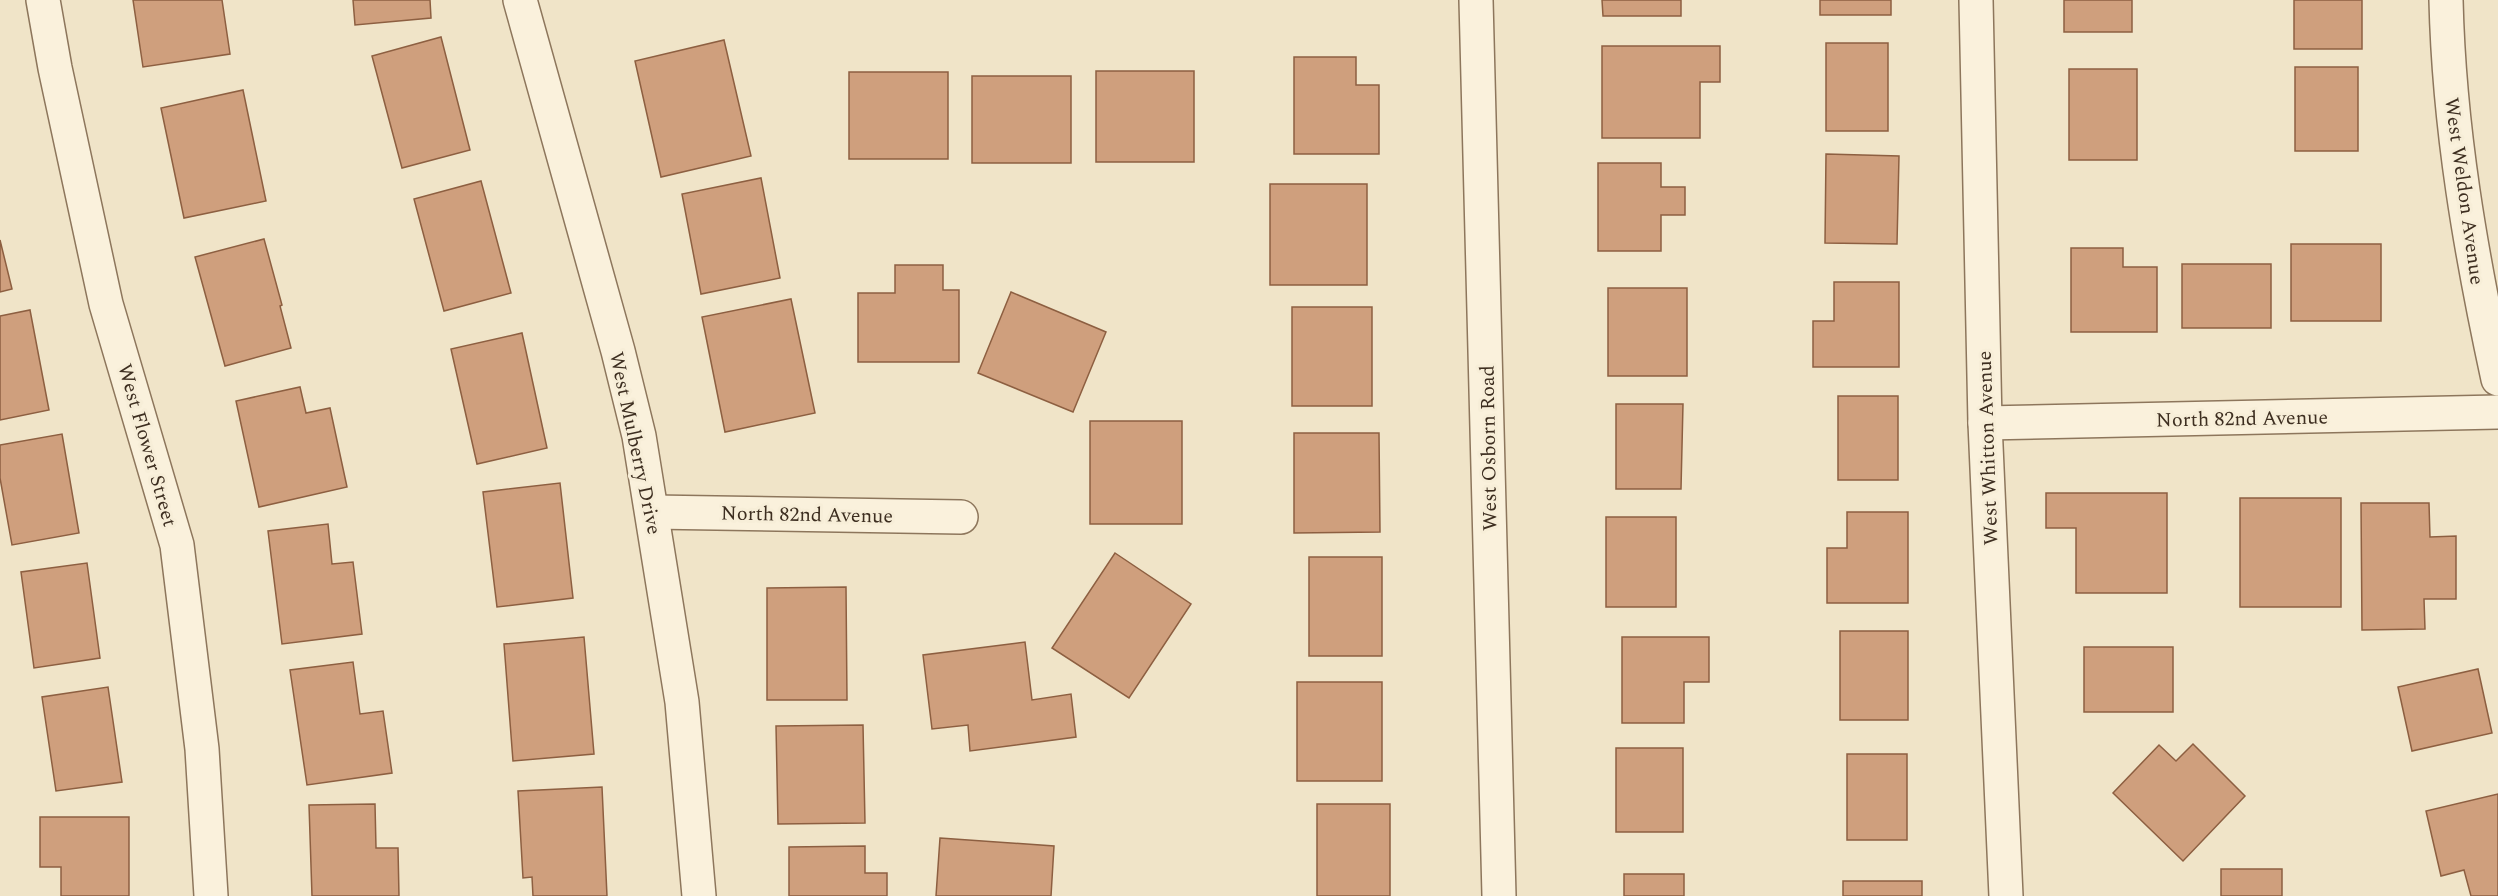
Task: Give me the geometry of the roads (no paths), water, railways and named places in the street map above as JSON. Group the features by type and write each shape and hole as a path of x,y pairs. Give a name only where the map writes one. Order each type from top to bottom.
{"street":[{"name":"West Flower Street","path":"43,0 55,68 106,304 177,544 202,748 211,896"},
{"name":"West Mulberry Drive","path":"520,0 618,351 639,436 682,702 699,896"},
{"name":"West Osborn Road","path":"1476,0 1499,896"},
{"name":"West Whitton Avenue","path":"1976,0 1985,423 2006,896"},
{"name":"West Weldon Avenue","path":"2446,0 2453,128 2474,264 2498,379"},
{"name":"North 82nd Avenue","path":"1985,423 2498,412"},
{"name":"North 82nd Avenue","path":"652,512 961,517"}]}
